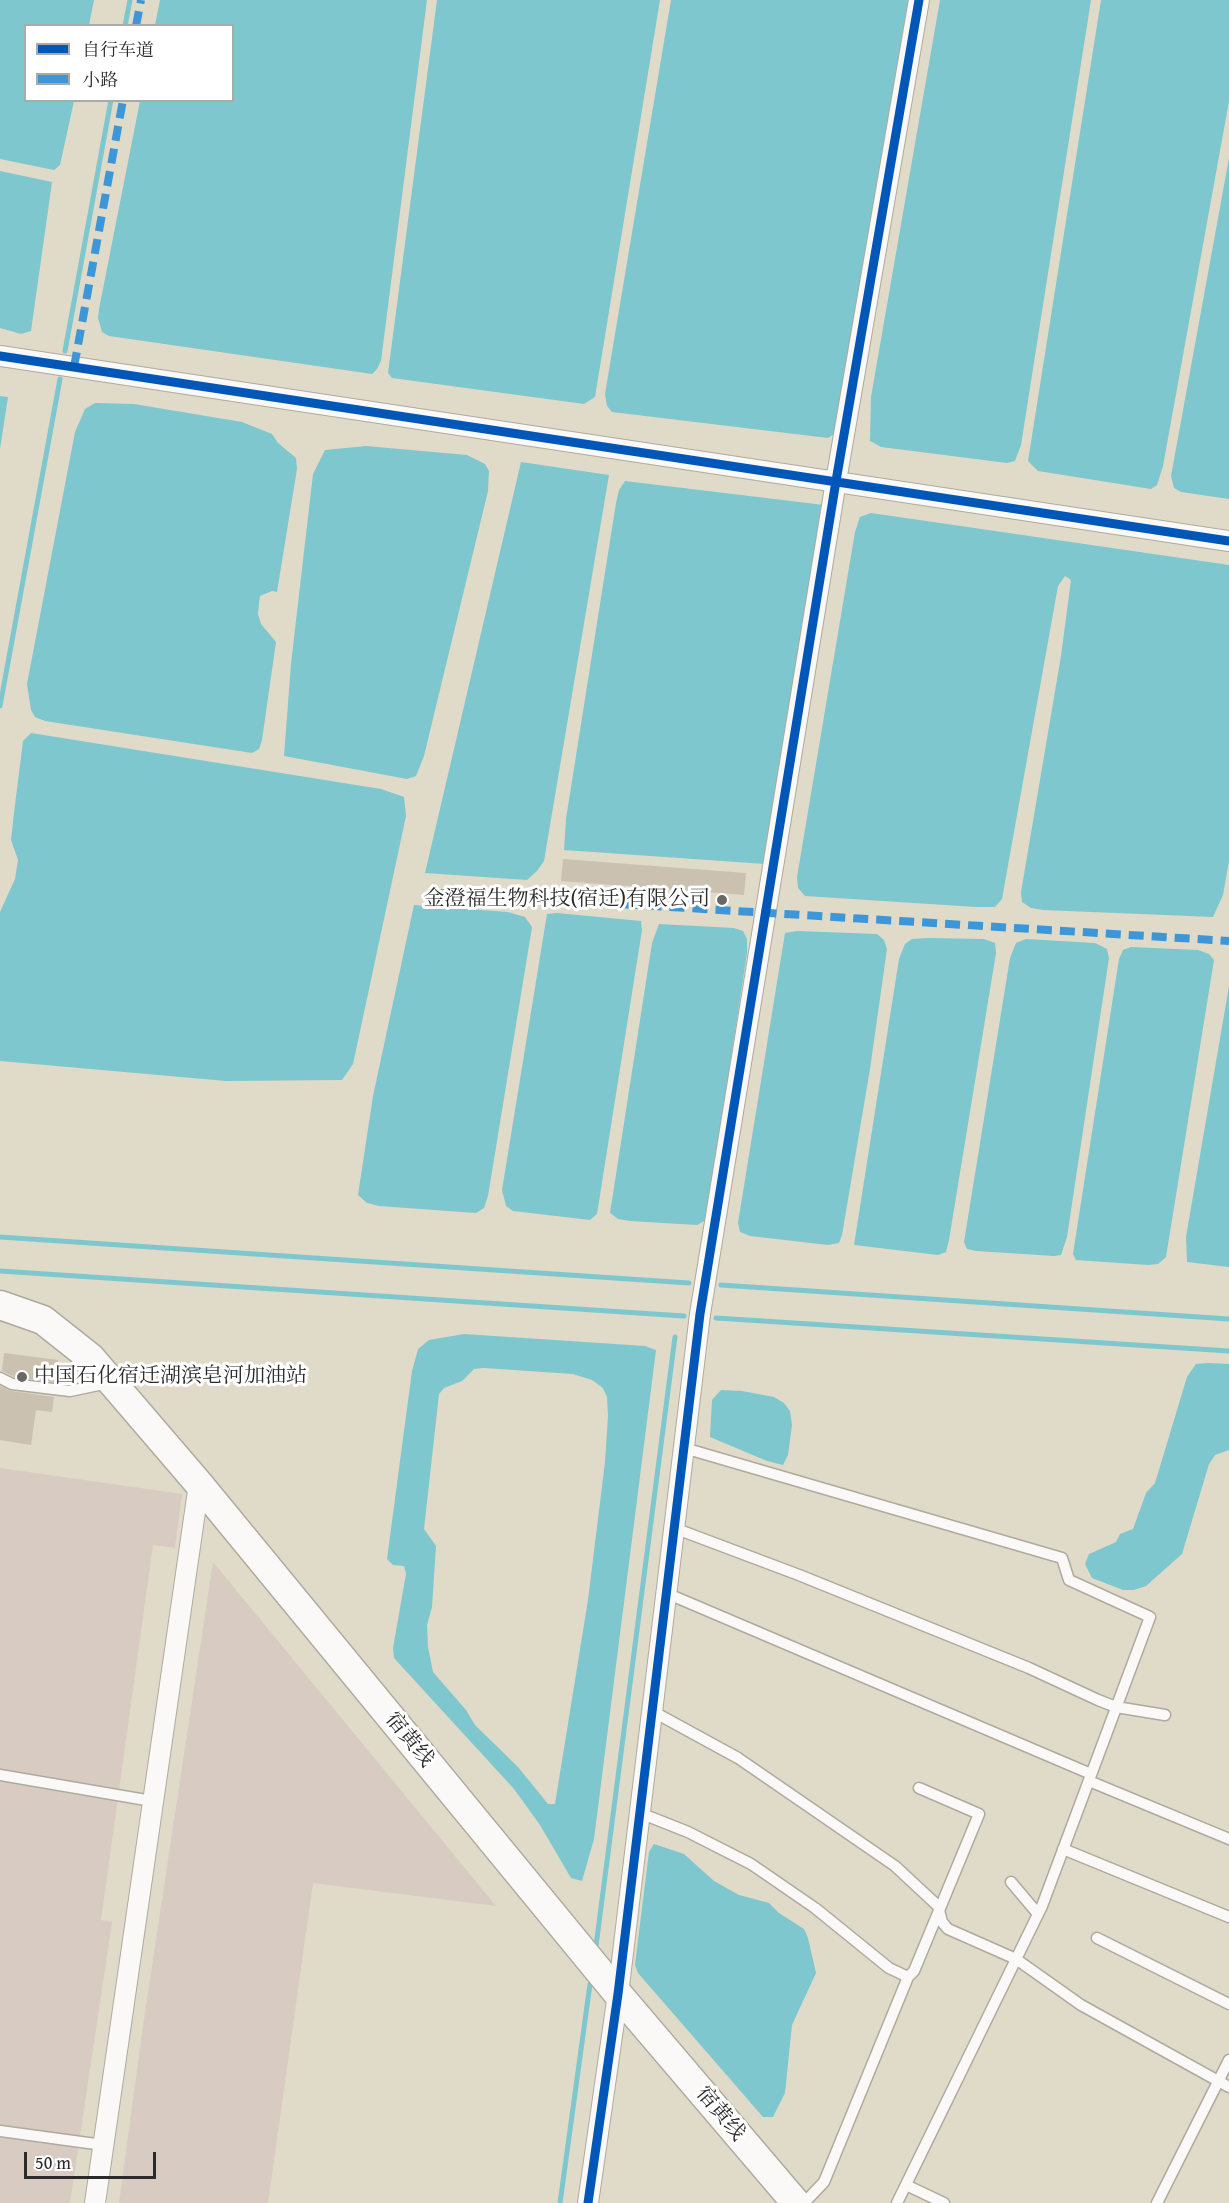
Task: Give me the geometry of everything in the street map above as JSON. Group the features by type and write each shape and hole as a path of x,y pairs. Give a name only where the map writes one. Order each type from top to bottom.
{"main road":[{"name":"宿黄线","path":"0,1305 43,1320 91,1358 199,1484 618,1994 796,2203"}],"street":[{"path":"588,2203 618,1994 700,1314 836,481 919,0"},
{"path":"0,356 1229,541"},
{"path":"95,2203 199,1484"}],"lane":[{"path":"0,1378 12,1384 69,1391 111,1382"},
{"path":"684,1448 1062,1558 1069,1580 1150,1617 1038,1914 897,2203"},
{"path":"674,1528 799,1575 1116,1707 1166,1715"},
{"path":"666,1593 1229,1839"},
{"path":"652,1711 738,1758 895,1866 939,1910 942,1922 948,1929 1016,1959 1081,2005 1229,2087"},
{"path":"0,1775 152,1801"},
{"path":"804,2203 824,2182 908,1977 914,1971 979,1814 919,1788"},
{"path":"640,1813 688,1832 751,1864 815,1908 889,1968 908,1977"},
{"path":"1063,1848 1229,1917"},
{"path":"1011,1882 1038,1914"},
{"path":"1097,1938 1229,2004"},
{"path":"1157,2203 1229,2060"},
{"path":"0,2131 103,2145"},
{"path":"906,2185 944,2203"}],"shaded area":[{"path":"0,1468 182,1494 175,1548 153,1545 101,1920 112,1922 70,2203 0,2203"},
{"path":"213,1562 496,1906 313,1883 268,2203 119,2203 143,2026"}],"water":[{"path":"0,0 94,0 89,24 24,24 24,102 74,102 60,165 54,170 0,159"},
{"path":"160,0 427,0 381,361 372,374 109,336 102,332 98,318 99,309 140,102 234,102 234,24 155,24"},
{"path":"437,0 660,0 595,397 584,404 392,378 388,373"},
{"path":"671,0 912,0 834,434 828,438 612,412 607,406 605,394"},
{"path":"940,0 1091,0 1021,445 1015,461 1007,463 881,447 870,441 871,397"},
{"path":"1101,0 1229,0 1229,101 1163,466 1157,485 1151,489 1038,471 1028,461"},
{"path":"1229,158 1229,499 1181,492 1174,488 1171,476"},
{"path":"0,171 52,182 31,331 21,334 0,328"},
{"path":"0,396 8,397 0,449"},
{"path":"95,403 134,404 242,422 272,434 278,443 296,458 297,469 277,592 272,591 260,596 258,614 261,624 276,642 262,740 259,749 252,753 45,721 35,717 31,710 27,684 75,432 85,409"},
{"path":"366,446 467,455 485,464 489,471 488,491 424,756 416,776 407,779 284,756 291,664 313,474 325,450"},
{"path":"521,462 609,475 544,861 527,880 425,873"},
{"path":"625,481 824,505 765,864 564,850 566,819 616,503 619,490"},
{"path":"871,513 1229,565 1229,861 1223,895 1213,917 1043,910 1031,908 1022,902 1021,892 1061,656 1071,580 1065,576 1058,586 1002,899 995,907 976,907 805,896 798,888 797,877 855,532 860,517"},
{"path":"31,733 381,789 404,797 406,816 353,1064 342,1080 226,1081 0,1061 0,912 15,879 18,860 11,840 23,741"},
{"path":"414,905 508,912 525,917 532,927 488,1196 484,1208 476,1213 379,1206 367,1203 358,1195 373,1096"},
{"path":"547,914 641,921 642,930 597,1214 590,1220 513,1211 506,1206 502,1190"},
{"path":"659,924 734,928 743,931 747,939 747,953 708,1210 704,1221 697,1225 630,1221 618,1219 610,1213 652,943"},
{"path":"797,931 877,934 884,940 887,949 870,1069 842,1235 839,1243 828,1245 750,1236 740,1232 738,1223 785,933"},
{"path":"912,939 984,939 995,943 996,953 949,1240 946,1252 938,1255 854,1245 899,959 905,944"},
{"path":"1026,939 1095,943 1107,949 1109,958 1067,1237 1061,1255 1054,1256 976,1251 967,1249 964,1242 1010,958 1016,943"},
{"path":"1131,947 1198,950 1209,954 1214,960 1166,1257 1158,1264 1148,1265 1076,1260 1073,1254 1119,959 1123,950"},
{"path":"1229,986 1229,1267 1187,1262 1186,1237"},
{"path":"464,1334 645,1346 656,1350 594,1839 582,1881 571,1878 540,1825 514,1789 394,1658 393,1648 406,1574 404,1566 393,1565 387,1559 412,1371 418,1349 429,1340","holes":["474,1369 573,1374 592,1380 603,1388 607,1397 608,1416 605,1462 588,1600 555,1804 548,1804 518,1767 475,1725 466,1710 433,1672 427,1625 432,1607 436,1546 424,1529 439,1394 444,1388 462,1381"]},
{"path":"1196,1364 1229,1364 1229,1450 1215,1455 1209,1464 1182,1554 1146,1586 1134,1590 1123,1590 1092,1578 1085,1564 1089,1554 1116,1542 1120,1534 1133,1529 1146,1493 1155,1483 1187,1377"},
{"path":"721,1390 774,1397 784,1403 790,1411 792,1425 788,1455 783,1465 767,1461 710,1437 712,1400"},
{"path":"654,1844 684,1854 714,1881 739,1895 769,1903 779,1913 804,1929 808,1938 816,1973 792,2025 785,2093 773,2117 763,2117 638,1973 635,1965 638,1940 649,1852"}],"building":[{"path":"563,859 746,873 744,895 561,881"},
{"path":"4,1353 58,1360 56,1382 14,1377 2,1371"},
{"path":"0,1386 11,1391 54,1397 52,1412 36,1410 31,1445 0,1440"}],"waterway":[{"path":"125,24 130,0"},
{"path":"65,351 111,102"},
{"path":"0,706 60,379"},
{"path":"0,1237 689,1283"},
{"path":"0,1271 684,1316"},
{"path":"721,1285 1229,1319"},
{"path":"716,1318 1229,1351"},
{"path":"596,1946 675,1337"},
{"path":"560,2203 590,1984"}],"marked path":[{"path":"136,24 141,0"},
{"path":"74,367 123,102"},
{"path":"440,893 1229,941"}],"cycle path":[{"path":"588,2203 618,1994 700,1314 836,481 919,0"},
{"path":"0,356 1229,541"}],"place":[{"name":"金澄福生物科技(宿迁)有限公司","path":"722,900"},
{"name":"中国石化宿迁湖滨皂河加油站","path":"22,1377"}]}
